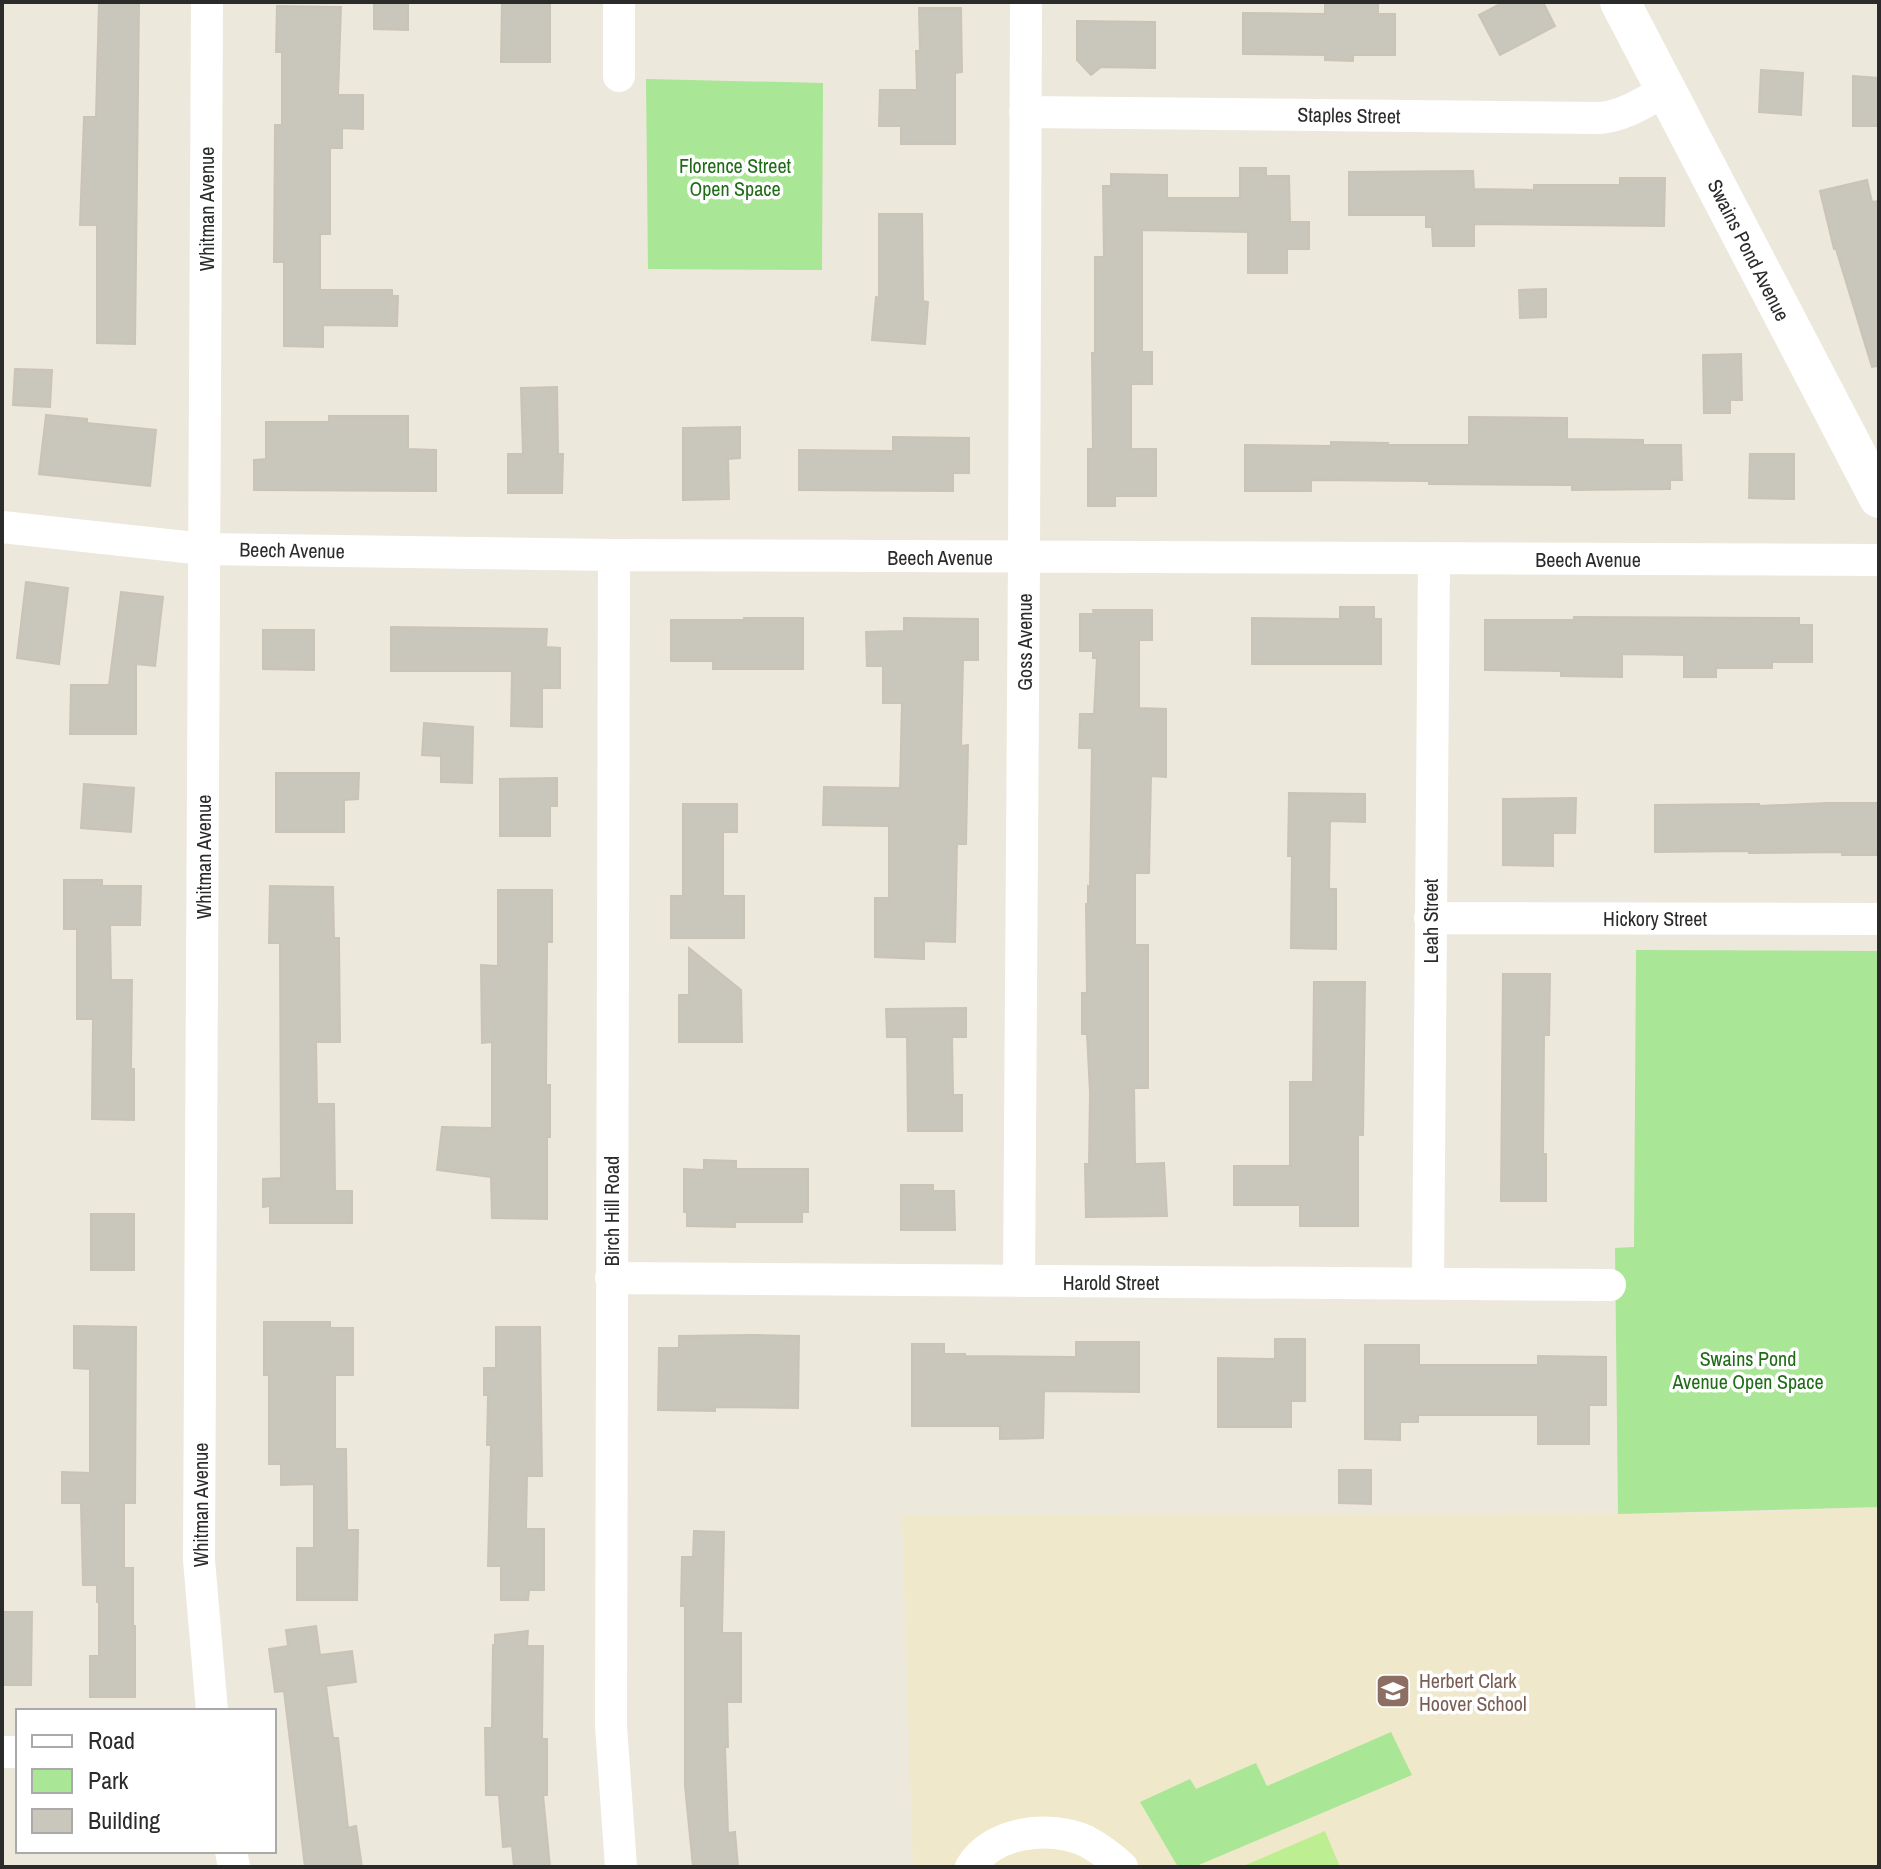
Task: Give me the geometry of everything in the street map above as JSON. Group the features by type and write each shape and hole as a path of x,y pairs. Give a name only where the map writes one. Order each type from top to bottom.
{"street":[{"name":"Whitman Avenue","path":"207,2 199,1560 212,1709"},
{"path":"619,2 619,76"},
{"name":"Goss Avenue","path":"1019,1281 1026,2"},
{"name":"Swains Pond Avenue","path":"1620,2 1879,498"},
{"name":"Staples Street","path":"1025,112 1600,118 1613,117 1666,90"},
{"name":"Beech Avenue","path":"2,527 204,549 614,555 1879,560"},
{"name":"Birch Hill Road","path":"614,555 611,1726 621,1867"},
{"name":"Leah Street","path":"1428,1283 1434,558"},
{"name":"Hickory Street","path":"1430,918 1879,919"},
{"name":"Harold Street","path":"611,1278 1610,1285"},
{"path":"971,1867 977,1856 991,1847 1021,1835 1055,1833 1086,1841 1122,1867"}],"shaded area":[{"name":"Herbert Clark Hoover School","path":"1879,1507 1879,1867 913,1867 902,1515 1711,1514"}],"green space":[{"name":"Florence Street Open Space","path":"646,79 823,83 822,270 648,269"},
{"name":"Swains Pond Avenue Open Space","path":"1636,950 1879,951 1879,1507 1618,1514 1615,1248 1634,1247"},
{"path":"1391,1732 1412,1775 1194,1867 1178,1867 1140,1802 1190,1779 1196,1789 1256,1763 1267,1786"},
{"path":"1325,1831 1340,1867 1241,1867"}],"building":[{"path":"99,2 139,2 135,344 97,343 97,225 80,225 84,117 96,117"},
{"path":"374,2 408,2 408,30 374,29"},
{"path":"1504,2 1543,2 1555,26 1500,55 1479,15"},
{"path":"502,3 550,3 550,62 501,62"},
{"path":"1325,4 1378,4 1378,14 1395,14 1395,55 1353,55 1353,61 1325,60 1325,55 1243,54 1243,13 1325,14"},
{"path":"277,6 341,7 338,95 363,95 363,129 342,128 342,148 330,148 330,234 320,234 320,290 392,290 392,296 398,296 397,326 323,325 323,347 284,346 284,262 274,262 275,125 282,125 282,52 276,52"},
{"path":"919,8 961,8 962,72 955,73 955,144 901,144 901,126 879,126 880,90 917,90"},
{"path":"1077,21 1155,22 1155,68 1101,67 1091,75 1077,60"},
{"path":"1761,70 1803,73 1801,115 1759,112"},
{"path":"1853,76 1879,78 1879,126 1853,126"},
{"path":"1240,168 1266,168 1266,176 1289,176 1290,222 1309,222 1309,249 1287,249 1287,273 1248,273 1248,232 1142,230 1142,352 1152,352 1152,384 1131,384 1131,449 1156,449 1156,496 1115,496 1115,506 1088,506 1088,449 1093,449 1095,257 1104,257 1103,186 1111,186 1111,174 1167,175 1167,198 1240,198"},
{"path":"1473,171 1474,189 1534,190 1534,185 1620,185 1620,178 1665,178 1664,226 1474,224 1474,246 1433,246 1432,227 1426,227 1426,215 1349,215 1349,172"},
{"path":"1867,180 1872,202 1879,201 1879,366 1872,367 1834,249 1820,191"},
{"path":"879,214 922,214 923,301 928,302 925,344 872,340 876,297 879,298"},
{"path":"1546,289 1546,317 1520,318 1519,290"},
{"path":"1741,354 1742,400 1730,400 1730,413 1704,413 1703,355"},
{"path":"15,369 52,370 50,407 13,405"},
{"path":"557,387 558,454 563,454 562,493 508,493 508,454 523,454 521,388"},
{"path":"46,415 156,430 150,486 39,474"},
{"path":"329,416 408,416 408,449 436,450 436,491 254,490 254,460 266,459 266,422 329,422"},
{"path":"1469,417 1567,418 1567,439 1643,440 1643,445 1681,445 1682,480 1670,480 1670,489 1572,490 1572,485 1311,480 1311,491 1245,491 1245,445 1331,446 1331,442 1469,445"},
{"path":"740,427 740,458 728,459 729,499 683,500 683,428"},
{"path":"893,437 969,438 969,473 953,473 953,491 799,490 799,450 893,451"},
{"path":"1750,454 1794,454 1794,499 1749,498"},
{"path":"26,582 68,588 59,664 17,658"},
{"path":"121,592 163,597 155,666 136,664 136,734 70,734 71,685 109,685"},
{"path":"1340,607 1374,607 1374,619 1381,619 1381,664 1252,664 1252,618 1340,619"},
{"path":"1093,610 1152,610 1152,640 1139,640 1139,708 1166,709 1166,777 1151,776 1149,873 1135,873 1135,945 1148,945 1148,1088 1134,1088 1135,1164 1164,1163 1167,1216 1086,1217 1085,1164 1089,1164 1090,1093 1087,1034 1082,1034 1082,993 1087,993 1086,904 1090,887 1092,748 1079,748 1080,714 1094,714 1097,658 1093,658 1093,651 1080,651 1080,614 1094,614"},
{"path":"1574,617 1799,618 1799,625 1812,625 1812,662 1772,662 1772,668 1716,668 1716,677 1684,677 1684,655 1622,654 1622,677 1561,676 1561,671 1485,670 1485,620 1574,620"},
{"path":"803,618 803,669 713,669 713,661 671,661 671,620"},
{"path":"904,618 978,619 978,660 963,660 961,746 968,745 966,844 957,844 955,942 924,941 924,959 875,957 875,898 889,898 889,826 823,825 824,787 900,788 902,703 883,703 883,666 867,666 866,632 904,631"},
{"path":"391,627 547,629 546,647 560,648 560,688 542,688 542,727 511,726 512,671 391,671"},
{"path":"263,630 314,630 314,670 263,669"},
{"path":"424,723 473,727 472,783 441,782 441,756 422,755"},
{"path":"276,773 359,773 358,799 344,800 344,832 276,832"},
{"path":"557,778 557,806 550,806 550,836 500,836 500,779"},
{"path":"84,784 134,788 131,832 81,828"},
{"path":"1289,793 1365,794 1365,822 1330,821 1329,889 1336,889 1336,949 1291,948"},
{"path":"1576,798 1575,833 1553,833 1553,866 1503,865 1503,799"},
{"path":"1879,803 1879,855 1842,855 1842,852 1655,852 1655,805"},
{"path":"683,804 737,804 737,832 723,832 723,896 744,896 744,938 671,938 671,896 683,896"},
{"path":"64,880 102,880 102,886 141,886 140,925 110,925 111,980 132,980 134,1120 92,1119 93,1019 77,1019 77,929 64,929"},
{"path":"270,886 333,887 334,938 339,938 340,1042 316,1042 317,1104 334,1104 335,1191 352,1191 352,1223 270,1223 270,1206 263,1207 263,1179 281,1178 280,943 269,943"},
{"path":"498,890 552,890 552,942 547,942 546,1085 550,1085 550,1137 547,1137 547,1219 492,1218 491,1177 437,1170 442,1127 492,1128 492,1042 482,1043 481,965 498,966"},
{"path":"689,948 741,990 742,1042 679,1042 679,995 689,995"},
{"path":"1503,974 1550,974 1549,1035 1544,1035 1543,1154 1546,1154 1546,1201 1501,1201"},
{"path":"1314,982 1365,982 1363,1135 1358,1135 1358,1226 1300,1226 1300,1205 1234,1205 1234,1166 1290,1166 1290,1082 1313,1082"},
{"path":"966,1008 966,1037 952,1037 953,1095 962,1095 962,1131 908,1131 907,1037 887,1037 886,1009"},
{"path":"704,1160 736,1161 736,1169 808,1169 808,1212 802,1212 802,1222 735,1222 735,1227 687,1226 684,1169 704,1170"},
{"path":"901,1185 933,1185 933,1191 954,1191 955,1230 901,1230"},
{"path":"91,1214 134,1214 134,1270 91,1270"},
{"path":"264,1322 330,1322 330,1328 353,1328 353,1375 335,1375 335,1449 346,1449 347,1530 358,1530 357,1600 297,1600 297,1548 314,1548 314,1484 281,1485 281,1464 269,1464 269,1375 264,1375"},
{"path":"74,1326 136,1327 135,1503 124,1503 124,1568 133,1568 135,1697 90,1697 90,1656 99,1656 97,1585 83,1585 81,1503 62,1503 62,1472 90,1473 90,1369 74,1368"},
{"path":"496,1327 540,1327 542,1476 527,1476 526,1529 544,1529 544,1590 529,1590 528,1600 501,1600 501,1566 488,1566 491,1445 487,1445 488,1395 484,1395 484,1368 496,1368"},
{"path":"679,1336 799,1336 798,1408 658,1410 659,1348 679,1348"},
{"path":"1275,1339 1305,1339 1305,1401 1291,1401 1291,1427 1218,1427 1218,1358 1275,1359"},
{"path":"1076,1342 1139,1342 1139,1392 1044,1391 1043,1438 1000,1439 1000,1426 912,1426 912,1344 944,1344 944,1354 965,1356 1076,1357"},
{"path":"1365,1345 1419,1345 1419,1365 1538,1365 1538,1356 1606,1357 1606,1405 1589,1405 1589,1444 1538,1444 1538,1415 1418,1415 1418,1422 1400,1422 1400,1440 1365,1439"},
{"path":"1339,1470 1371,1470 1371,1504 1339,1503"},
{"path":"694,1531 724,1532 722,1633 741,1633 741,1702 727,1702 728,1747 725,1747 728,1833 735,1832 738,1867 693,1867 685,1786 685,1606 681,1606 682,1557 693,1557"},
{"path":"2,1612 32,1612 31,1685 2,1685"},
{"path":"316,1626 320,1655 352,1651 356,1682 326,1686 333,1738 338,1738 348,1828 356,1826 362,1867 305,1867 284,1691 275,1692 269,1649 288,1646 286,1630"},
{"path":"528,1631 527,1646 543,1646 542,1739 547,1739 547,1795 543,1795 550,1867 514,1867 512,1846 503,1847 499,1795 486,1795 485,1728 492,1728 495,1635"}],"place":[{"name":"Herbert Clark Hoover School","path":"1393,1691"}]}
